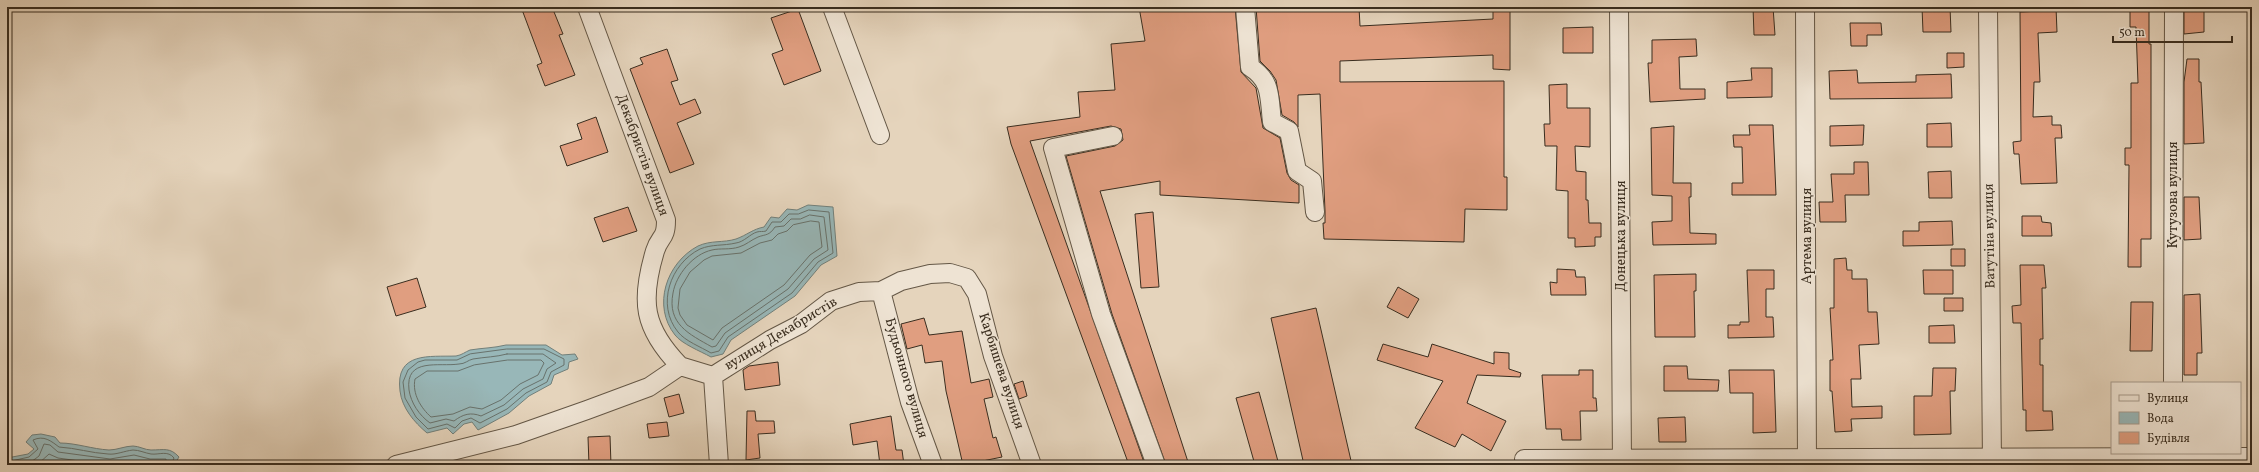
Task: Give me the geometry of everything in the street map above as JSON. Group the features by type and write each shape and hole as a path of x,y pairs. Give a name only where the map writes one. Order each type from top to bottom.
{"street":[{"name":"Декабристів вулиця","path":"587,7 666,220 666,234 657,245 649,271 646,299 651,327 663,348 680,366"},
{"path":"832,7 880,135"},
{"path":"1245,7 1250,67 1260,73 1267,83 1272,122 1289,131 1297,171 1312,181 1315,212"},
{"name":"Донецька вулиця","path":"1619,7 1622,462"},
{"name":"Артема вулиця","path":"1805,7 1807,462"},
{"name":"Ватутіна вулиця","path":"1988,7 1992,462"},
{"name":"Кутузова вулиця","path":"2173,382 2174,7"},
{"path":"1114,136 1053,148 1101,314 1156,465"},
{"name":"вулиця Декабристів","path":"680,366 713,376 770,340 801,324 831,301 859,292 881,291 901,281 930,274 950,273 967,278"},
{"name":"Карбишева вулиця","path":"967,278 977,294 993,356 1032,465"},
{"name":"Будьонного вулиця","path":"881,291 910,402 933,465"},
{"path":"396,465 456,457 649,388 680,366"},
{"path":"713,376 719,465"},
{"path":"1524,459 1622,462 1992,462 2252,457"}],"water":[{"path":"808,205 833,207 837,256 821,265 795,296 731,340 723,354 711,357 687,344 675,335 668,324 664,311 664,299 666,286 671,274 678,263 687,254 703,244 736,239 764,227 771,217 779,218 787,209 797,210"},
{"path":"506,345 546,345 562,355 575,354 578,359 569,362 568,369 554,375 551,384 529,396 509,413 478,430 472,422 464,424 453,434 447,428 427,433 409,414 401,397 400,378 403,369 409,363 416,359 426,357 456,356 470,350"},
{"path":"41,434 55,437 60,443 109,450 133,446 149,450 170,450 179,457 174,465 7,465 7,458 28,454 34,449 26,442 32,435"}],"building":[{"path":"521,7 552,7 563,34 559,35 575,75 545,86 537,65 542,63"},
{"path":"1139,7 1235,7 1241,72 1256,88 1263,128 1280,138 1287,173 1291,180 1299,185 1299,203 1160,195 1160,181 1100,191 1189,465 1166,465 1112,314 1066,156 1115,146 1123,140 1121,129 1111,126 1030,141 1145,465 1129,465 1011,144 1007,127 1080,117 1078,92 1115,90 1111,44 1145,41"},
{"path":"1256,7 1359,7 1360,26 1493,19 1493,7 1510,7 1510,70 1493,69 1493,55 1340,61 1340,82 1504,81 1504,177 1507,177 1507,210 1465,209 1464,242 1324,239 1323,223 1325,223 1325,211 1320,94 1298,95 1298,127 1294,122 1282,115 1276,80 1270,71 1260,61"},
{"path":"1753,7 1773,7 1775,35 1754,35"},
{"path":"1922,7 1950,7 1951,32 1923,32"},
{"path":"2041,7 2056,7 2057,32 2038,33 2040,82 2034,82 2033,117 2052,116 2052,125 2061,125 2062,138 2055,138 2057,183 2021,184 2019,154 2014,154 2013,142 2021,141 2020,12 2041,11"},
{"path":"2130,7 2149,7 2149,44 2151,44 2151,239 2141,239 2141,267 2128,267 2129,165 2125,165 2125,148 2131,148 2131,83 2138,83 2136,27 2130,27"},
{"path":"2184,7 2204,7 2204,32 2184,34"},
{"path":"798,9 821,71 784,85 772,54 783,50 771,18"},
{"path":"1850,23 1881,23 1882,35 1867,35 1867,46 1851,46"},
{"path":"1593,27 1593,53 1563,53 1563,28"},
{"path":"1696,39 1697,56 1679,57 1680,89 1705,89 1705,99 1650,102 1648,63 1652,63 1652,40"},
{"path":"667,49 678,80 671,82 680,105 695,99 701,113 677,123 694,164 670,173 630,69 643,64 640,58"},
{"path":"1947,53 1964,53 1964,67 1947,68"},
{"path":"2187,59 2199,59 2199,82 2201,82 2204,143 2184,144 2184,82"},
{"path":"1751,68 1772,68 1772,97 1727,98 1727,82 1752,80"},
{"path":"1857,70 1858,83 1916,82 1916,75 1951,74 1952,98 1830,99 1829,71"},
{"path":"1567,84 1567,108 1590,108 1590,147 1575,146 1576,171 1586,172 1586,200 1588,200 1589,223 1601,223 1601,237 1595,237 1595,246 1575,247 1575,238 1568,238 1568,191 1556,190 1557,146 1545,146 1544,124 1550,124 1549,85"},
{"path":"596,117 608,152 567,166 560,146 582,139 577,124"},
{"path":"1951,123 1952,147 1927,147 1927,124"},
{"path":"1749,125 1773,125 1776,195 1732,195 1732,183 1743,183 1742,147 1734,147 1733,135 1750,135"},
{"path":"1864,125 1863,145 1830,146 1830,126"},
{"path":"1674,126 1673,183 1691,183 1691,197 1689,197 1690,233 1716,234 1716,244 1653,245 1652,222 1672,221 1672,196 1652,195 1651,128"},
{"path":"1854,162 1868,162 1869,195 1845,195 1846,222 1820,222 1819,202 1833,202 1831,174 1854,174"},
{"path":"1951,171 1952,198 1929,198 1928,172"},
{"path":"2184,197 2199,197 2201,239 2184,240"},
{"path":"628,207 637,231 603,242 594,218"},
{"path":"1153,212 1159,287 1141,288 1135,214"},
{"path":"2022,216 2041,216 2042,222 2051,223 2052,236 2022,236"},
{"path":"1952,221 1953,245 1903,246 1903,231 1919,231 1919,222"},
{"path":"1951,249 1965,249 1965,266 1951,266"},
{"path":"1846,258 1847,270 1852,270 1852,279 1867,279 1868,312 1877,312 1879,344 1859,345 1861,379 1851,379 1852,407 1882,406 1882,418 1851,419 1852,431 1835,432 1832,391 1830,391 1830,360 1833,360 1830,308 1834,308 1834,259"},
{"path":"2020,265 2044,265 2046,288 2042,288 2043,339 2040,339 2040,365 2043,365 2043,411 2052,411 2053,430 2026,431 2026,410 2023,410 2021,323 2013,323 2012,306 2021,305"},
{"path":"1557,269 1575,270 1576,277 1585,277 1586,295 1551,295 1550,282 1557,283"},
{"path":"1747,270 1774,270 1774,289 1766,289 1766,317 1773,317 1774,337 1728,338 1728,325 1740,325 1740,322 1749,322"},
{"path":"1923,270 1953,270 1953,294 1924,294"},
{"path":"1696,274 1696,291 1694,291 1695,337 1655,337 1654,275"},
{"path":"417,278 426,307 396,316 387,287"},
{"path":"1398,287 1419,299 1408,318 1387,307"},
{"path":"2200,294 2202,353 2197,353 2197,375 2184,375 2184,295"},
{"path":"1944,298 1963,298 1963,311 1944,311"},
{"path":"2131,302 2153,302 2152,351 2130,351"},
{"path":"1316,308 1352,465 1304,465 1271,318"},
{"path":"924,318 929,335 962,331 971,383 989,379 993,397 984,399 993,438 996,437 1002,457 963,465 946,391 942,361 925,363 922,345 907,349 901,324"},
{"path":"1954,325 1955,343 1929,343 1929,326"},
{"path":"1383,344 1428,357 1432,344 1494,364 1494,352 1509,353 1509,369 1521,373 1520,377 1477,375 1467,403 1506,421 1491,451 1462,434 1455,447 1415,428 1443,381 1377,360"},
{"path":"778,362 780,385 745,390 743,370 749,366"},
{"path":"1664,366 1687,366 1688,379 1719,380 1718,391 1664,391"},
{"path":"1933,368 1956,368 1955,391 1950,391 1951,434 1914,435 1914,396 1932,396"},
{"path":"1579,370 1593,370 1593,398 1596,398 1597,411 1580,411 1581,440 1562,440 1561,429 1546,429 1542,375 1579,375"},
{"path":"1729,370 1774,370 1776,432 1753,433 1753,393 1730,393"},
{"path":"1023,381 1027,396 1019,399 1014,384"},
{"path":"1259,392 1279,465 1255,465 1236,398"},
{"path":"679,394 684,413 669,417 664,398"},
{"path":"747,411 755,411 756,421 774,421 775,433 758,434 760,458 746,460"},
{"path":"891,416 896,450 902,450 904,465 880,465 877,441 853,445 850,424"},
{"path":"1685,417 1686,442 1659,442 1658,418"},
{"path":"667,422 669,436 649,438 647,424"},
{"path":"610,436 611,465 589,465 588,437"}]}
